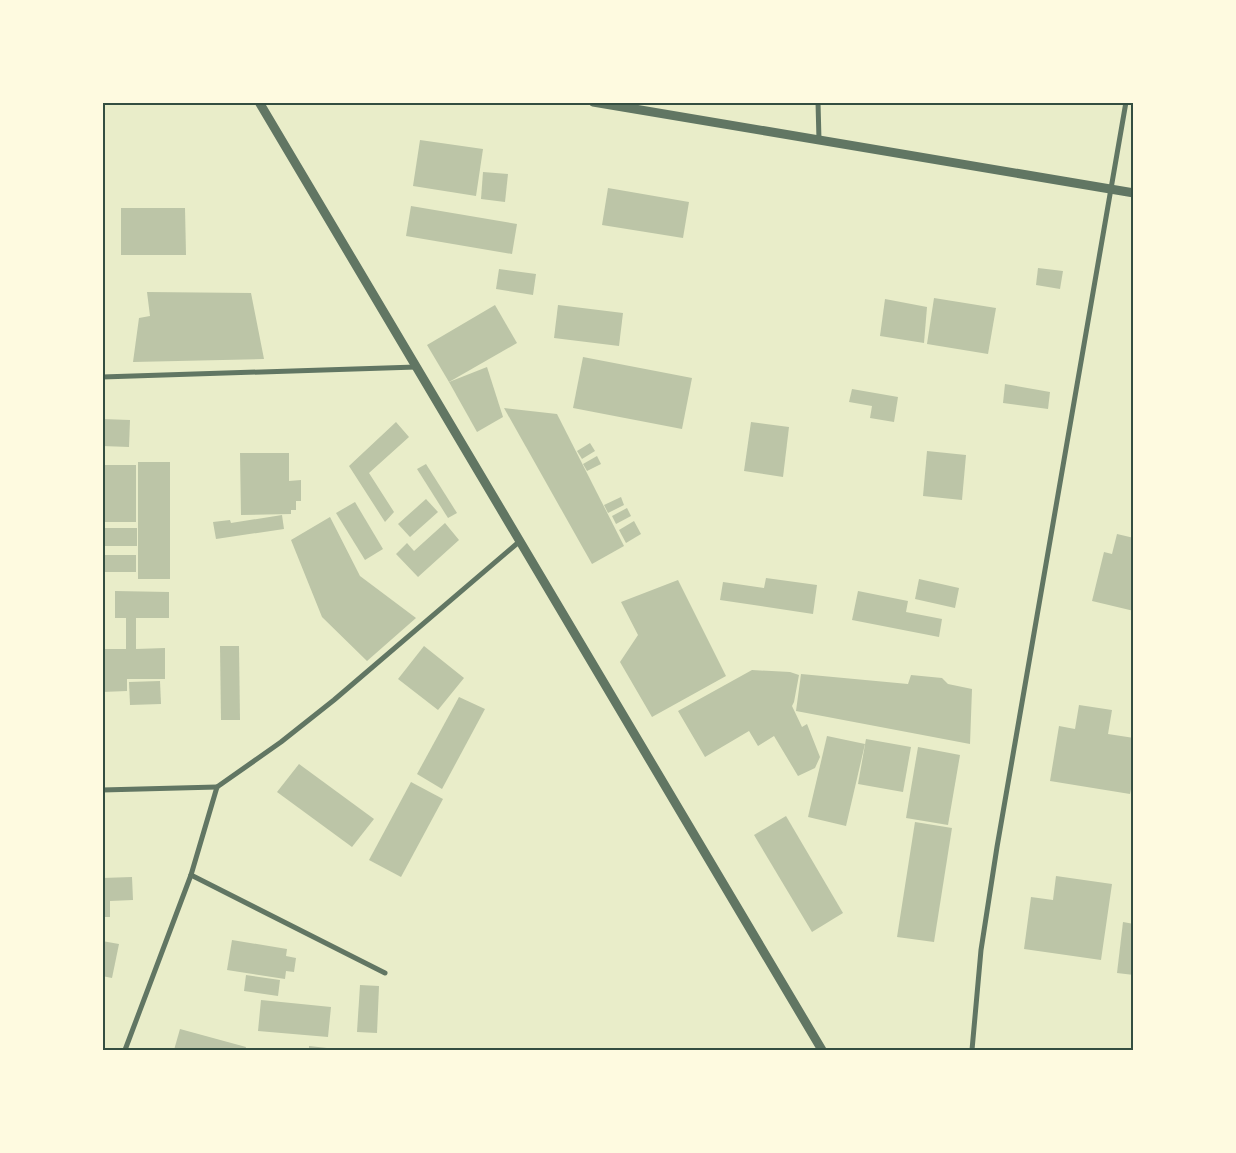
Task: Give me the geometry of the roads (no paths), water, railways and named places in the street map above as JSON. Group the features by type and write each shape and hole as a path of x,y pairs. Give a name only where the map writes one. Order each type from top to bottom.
{"street":[{"path":"259,102 822,1050"},
{"path":"593,102 1134,193"},
{"path":"818,102 819,140"},
{"path":"972,1050 981,950 997,847 1126,102"},
{"path":"102,378 416,367"},
{"path":"102,790 217,787 281,742 334,700 520,541"},
{"path":"125,1050 191,875 217,787"},
{"path":"191,875 385,974"}]}
